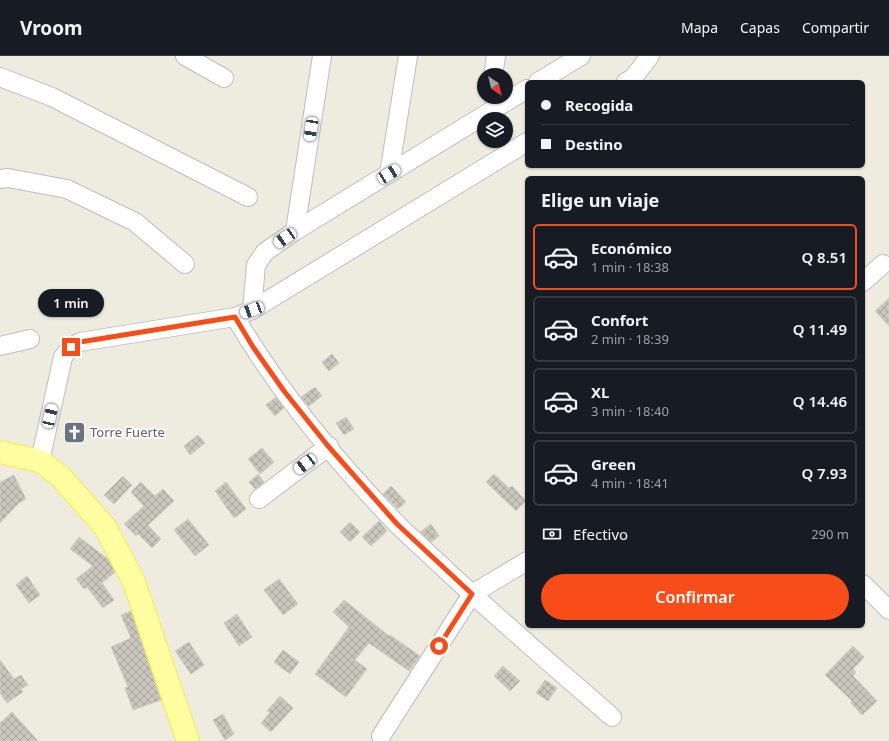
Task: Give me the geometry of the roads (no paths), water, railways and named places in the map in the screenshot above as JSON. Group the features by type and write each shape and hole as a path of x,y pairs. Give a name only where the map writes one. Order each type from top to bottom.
{"main road":[{"path":"0,452 40,461 61,477 105,527 134,582 188,741"}],"street":[{"path":"185,56 224,78"},
{"path":"295,232 322,56"},
{"path":"389,174 408,56"},
{"path":"494,68 496,56"},
{"path":"541,80 581,56"},
{"path":"630,80 633,78 650,56"},
{"path":"0,77 52,97 248,197"},
{"path":"252,310 256,265 265,252 389,174 488,105 525,90"},
{"path":"40,461 63,358 71,347 80,342 235,317 252,310 525,143"},
{"path":"0,179 8,178 67,189 135,222 185,264"},
{"path":"865,280 882,264"},
{"path":"235,317 253,347 284,391 328,446 397,524 472,594 612,717"},
{"path":"0,346 30,338"},
{"path":"259,499 328,446"},
{"path":"381,736 472,594 525,562"},
{"path":"865,586 889,610"}],"place":[{"name":"Torre Fuerte","path":"74,432"}]}
